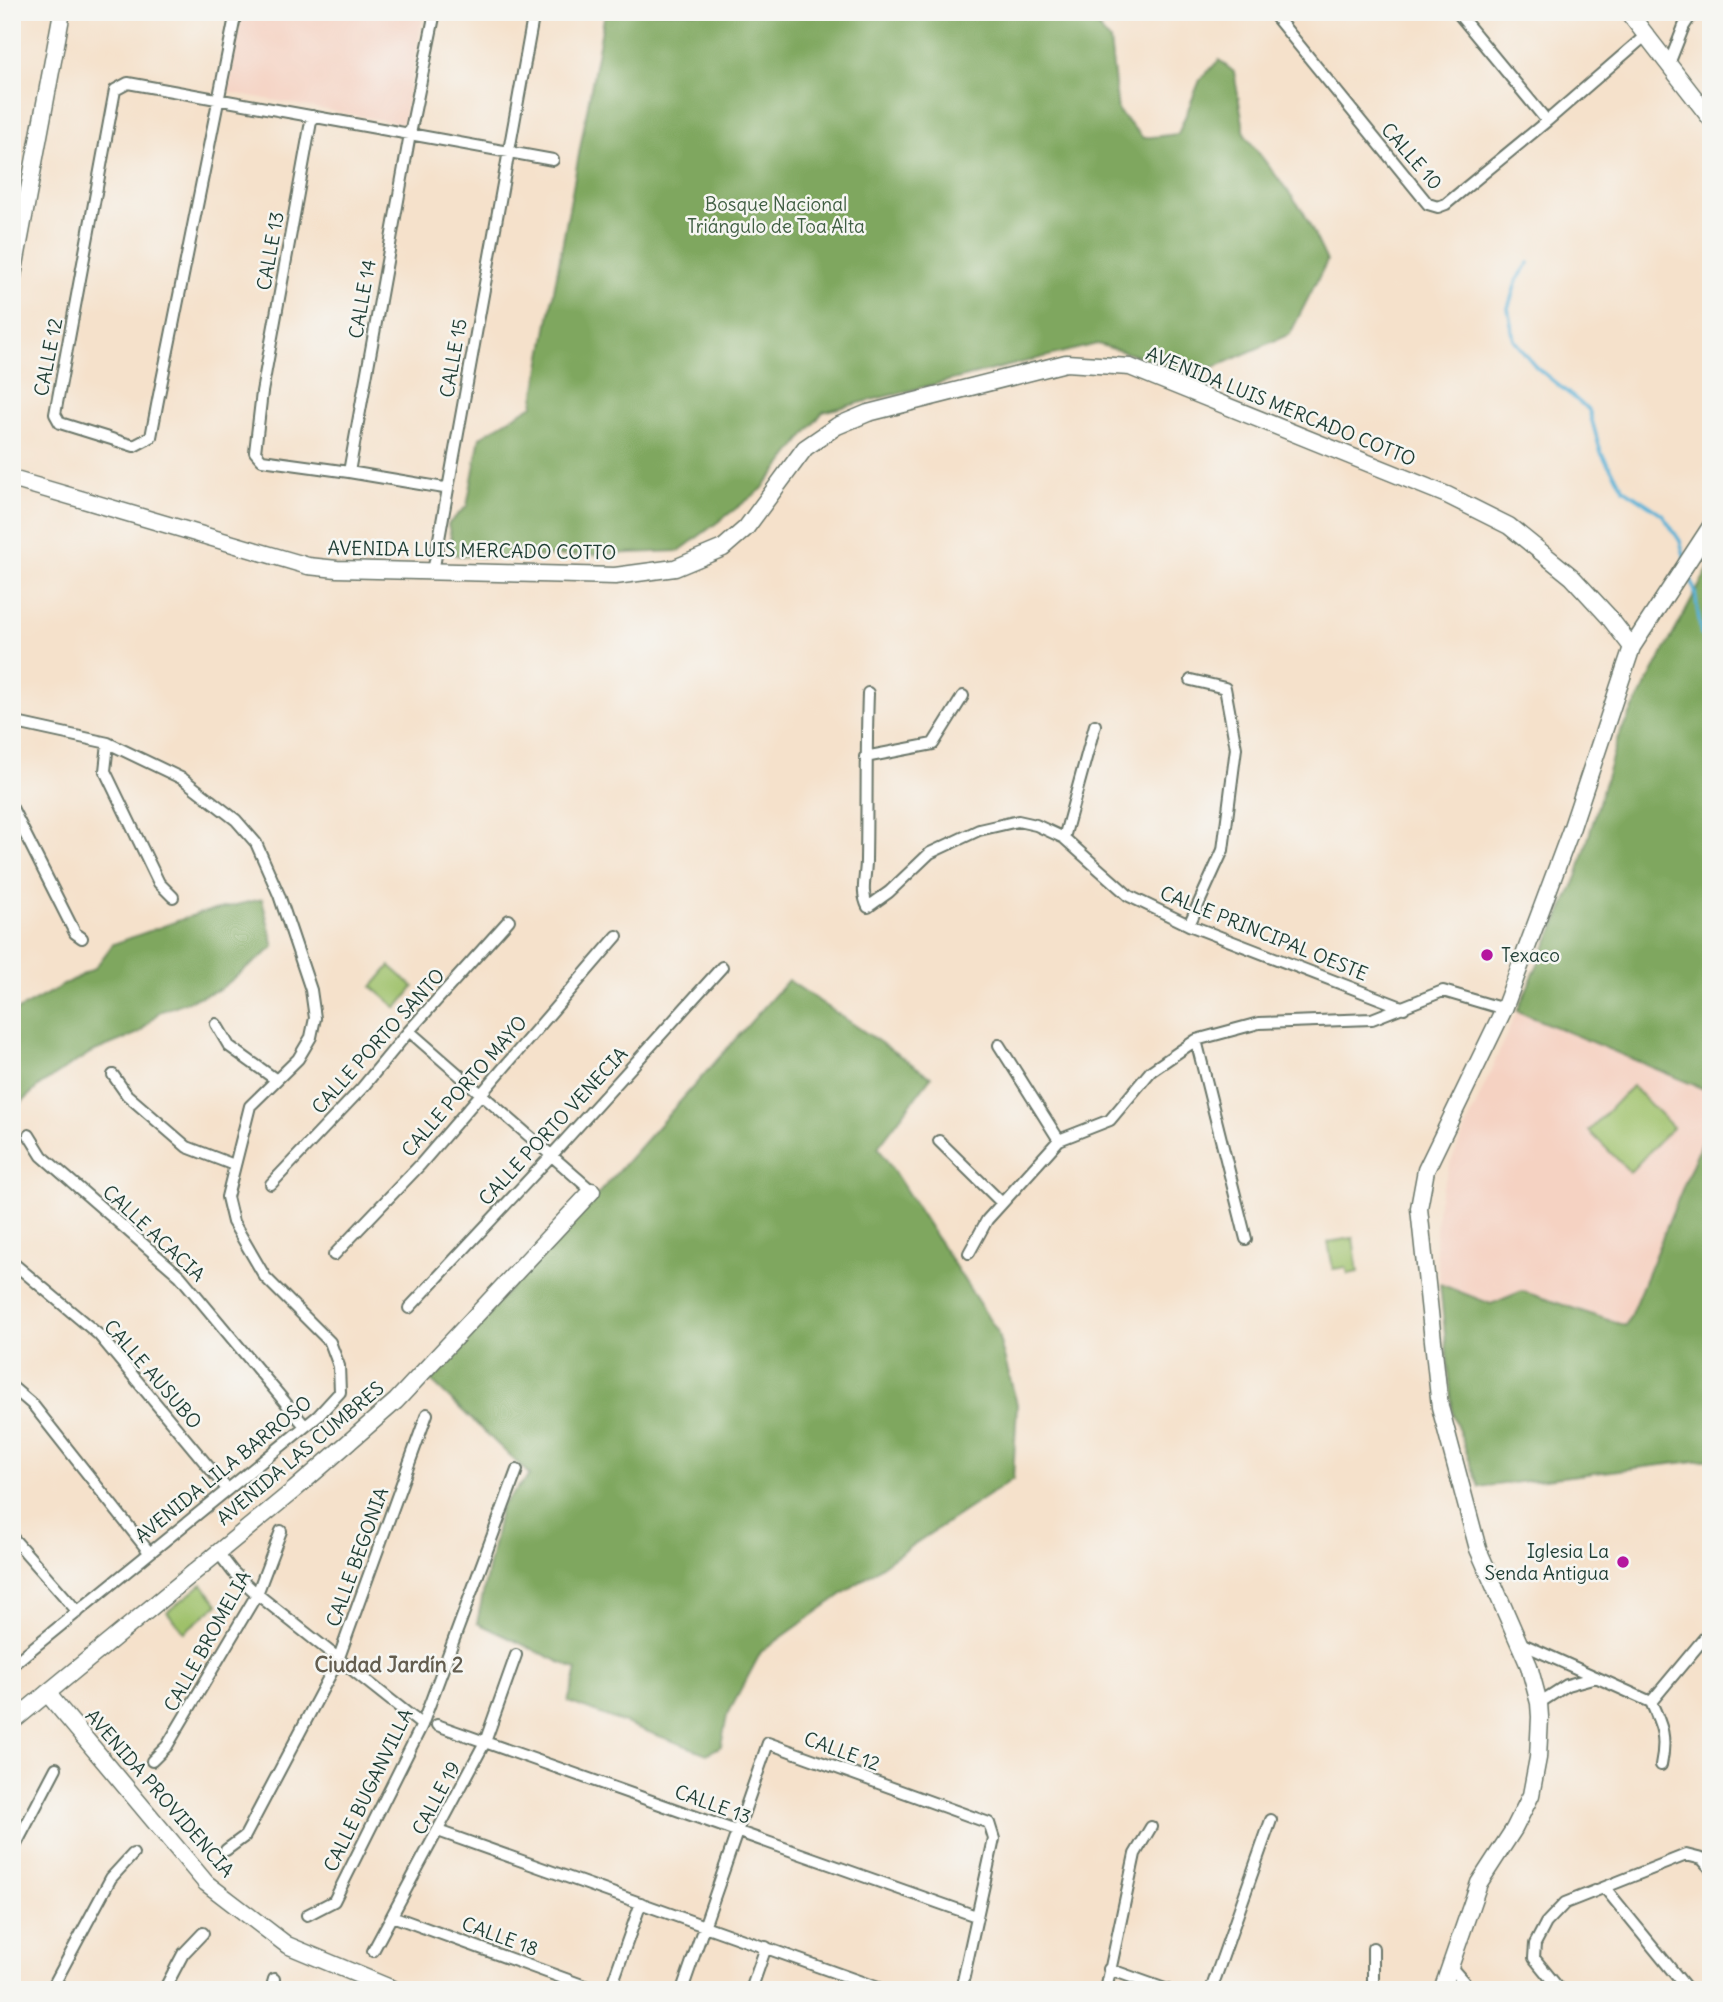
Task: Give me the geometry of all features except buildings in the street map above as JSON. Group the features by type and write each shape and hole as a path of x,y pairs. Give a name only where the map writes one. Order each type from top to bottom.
{"street":[{"path":"12,281 62,12"},
{"path":"219,99 236,12"},
{"name":"CALLE 14","path":"349,471 410,134 435,12"},
{"name":"CALLE 15","path":"433,572 534,12"},
{"name":"CALLE 10","path":"1272,12 1428,204 1438,207 1446,204 1547,121 1645,36"},
{"path":"1457,12 1547,121"},
{"path":"1628,12 1711,119"},
{"path":"1668,64 1693,12"},
{"name":"CALLE 12","path":"219,99 151,437 134,446 60,423 55,414 116,90 128,83 219,99 553,160"},
{"name":"CALLE 13","path":"312,116 262,392 255,452 262,460 349,471"},
{"name":"AVENIDA LUIS MERCADO COTTO","path":"12,479 308,566 615,576 675,568 723,548 746,528 804,448 837,426 868,413 1066,363 1130,367 1447,495 1509,526 1572,577 1632,647"},
{"path":"349,471 444,488 448,486"},
{"path":"1442,1990 1479,1883 1514,1829 1531,1795 1538,1758 1540,1710 1529,1666 1478,1549 1440,1407 1419,1208 1426,1170 1504,1009 1572,827 1632,647 1707,531"},
{"path":"1189,925 1223,850 1236,748 1226,688 1191,680"},
{"path":"869,693 865,757 933,744 963,696"},
{"name":"AVENIDA LILA BARROSO","path":"12,722 108,743 183,779 236,820 256,843 279,895 311,990 315,1018 311,1037 298,1059 250,1106 227,1197 233,1222 265,1276 330,1342 339,1366 340,1392 304,1426 12,1665"},
{"path":"1063,838 1095,726"},
{"path":"108,743 105,771 159,883 173,897"},
{"name":"CALLE PRINCIPAL OESTE","path":"865,757 866,863 862,896 868,907 889,892 930,853 979,830 1018,821 1036,825 1063,838 1129,896 1189,925 1404,1008"},
{"path":"12,808 75,933 82,938"},
{"name":"CALLE PORTO SANTO","path":"271,1184 362,1088 409,1031 509,920"},
{"name":"CALLE PORTO MAYO","path":"334,1255 420,1165 617,936"},
{"name":"CALLE PORTO VENECIA","path":"409,1308 722,967"},
{"path":"969,1253 987,1220 1059,1140 1110,1120 1151,1071 1196,1040 1259,1023 1372,1019 1443,991 1504,1009"},
{"path":"215,1024 229,1046 275,1079"},
{"path":"409,1031 592,1191"},
{"path":"1196,1040 1246,1239"},
{"path":"999,1045 1059,1140"},
{"path":"113,1075 127,1095 187,1147 234,1165"},
{"name":"CALLE ACACIA","path":"29,1135 42,1156 180,1276 304,1426"},
{"path":"939,1141 1002,1203"},
{"name":"AVENIDA LAS CUMBRES","path":"12,1722 285,1497 396,1401 592,1191"},
{"name":"CALLE AUSUBO","path":"12,1262 99,1335 227,1489"},
{"path":"12,1387 33,1405 149,1552"},
{"name":"CALLE BEGONIA","path":"226,1850 245,1836 338,1660 427,1414"},
{"name":"CALLE BUGANVILLA","path":"307,1915 334,1900 422,1725 517,1470"},
{"name":"CALLE BROMELIA","path":"152,1761 167,1746 257,1594 281,1531"},
{"path":"12,1537 78,1612"},
{"path":"217,1551 233,1572 257,1594 422,1725"},
{"path":"1651,1702 1711,1630"},
{"path":"1518,1642 1651,1702 1664,1729 1661,1765"},
{"name":"CALLE 19","path":"373,1951 485,1742 516,1656"},
{"path":"1540,1710 1567,1685 1597,1676"},
{"name":"AVENIDA PROVIDENCIA","path":"47,1693 206,1884 287,1945 395,1990"},
{"name":"CALLE 13","path":"437,1725 976,1916"},
{"name":"CALLE 12","path":"681,1990 768,1743 989,1823 994,1839 961,1990"},
{"path":"12,1852 57,1768"},
{"path":"1211,1990 1271,1820"},
{"path":"1106,1990 1135,1854 1151,1827"},
{"path":"438,1831 884,1990"},
{"path":"51,1990 111,1878 133,1854"},
{"path":"1560,1990 1534,1958 1535,1944 1546,1923 1565,1903 1686,1855 1702,1859 1711,1869"},
{"path":"1605,1888 1688,1990"},
{"path":"610,1990 641,1903"},
{"name":"CALLE 18","path":"392,1916 596,1990"},
{"path":"164,1990 183,1954 203,1933"},
{"path":"751,1990 766,1947"},
{"path":"1370,1990 1373,1982 1373,1948"},
{"path":"1450,1966 1471,1990"},
{"path":"1109,1969 1168,1990"}],"shaded area":[{"path":"242,12 424,12 403,124 228,92"},
{"path":"1517,1011 1711,1092 1711,1119 1626,1327 1523,1291 1492,1304 1440,1284 1435,1243 1438,1201 1451,1162"}],"green space":[{"name":"Bosque Nacional Triángulo de Toa Alta","path":"605,12 1085,12 1110,41 1118,111 1143,138 1178,134 1200,80 1219,60 1234,72 1245,135 1303,211 1327,261 1290,334 1199,374 1097,344 823,412 762,489 679,551 506,558 455,555 448,524 467,506 480,437 533,405"},
{"path":"1711,564 1711,1092 1517,1011 1577,877 1618,737"},
{"path":"262,899 274,947 220,989 159,1012 139,1033 90,1053 39,1086 12,1111 12,1013 95,968 113,944 197,914"},
{"path":"390,966 414,987 397,1008 372,987"},
{"path":"788,980 931,1077 878,1147 997,1331 1017,1404 1013,1479 893,1558 761,1652 727,1716 721,1746 707,1754 568,1702 577,1670 477,1623 501,1506 530,1475 428,1378 597,1195"},
{"path":"1632,1086 1673,1127 1630,1172 1589,1131"},
{"path":"1711,1119 1711,1459 1479,1487 1453,1414 1440,1284 1491,1304 1522,1291 1626,1326"},
{"path":"1353,1238 1358,1272 1348,1274 1346,1267 1333,1269 1328,1242"},
{"path":"202,1584 218,1604 184,1632 167,1612"}],"waterway":[{"path":"1529,263 1517,280 1508,308 1514,340 1536,367 1589,410 1601,453 1624,489 1662,514 1680,541 1685,558"},
{"path":"1689,572 1701,634 1711,650"}],"place":[{"name":"Texaco","path":"1487,955"},
{"name":"Iglesia La Senda Antigua","path":"1623,1562"}],"district":[{"name":"Ciudad Jardín 2","path":"389,1665"}]}
